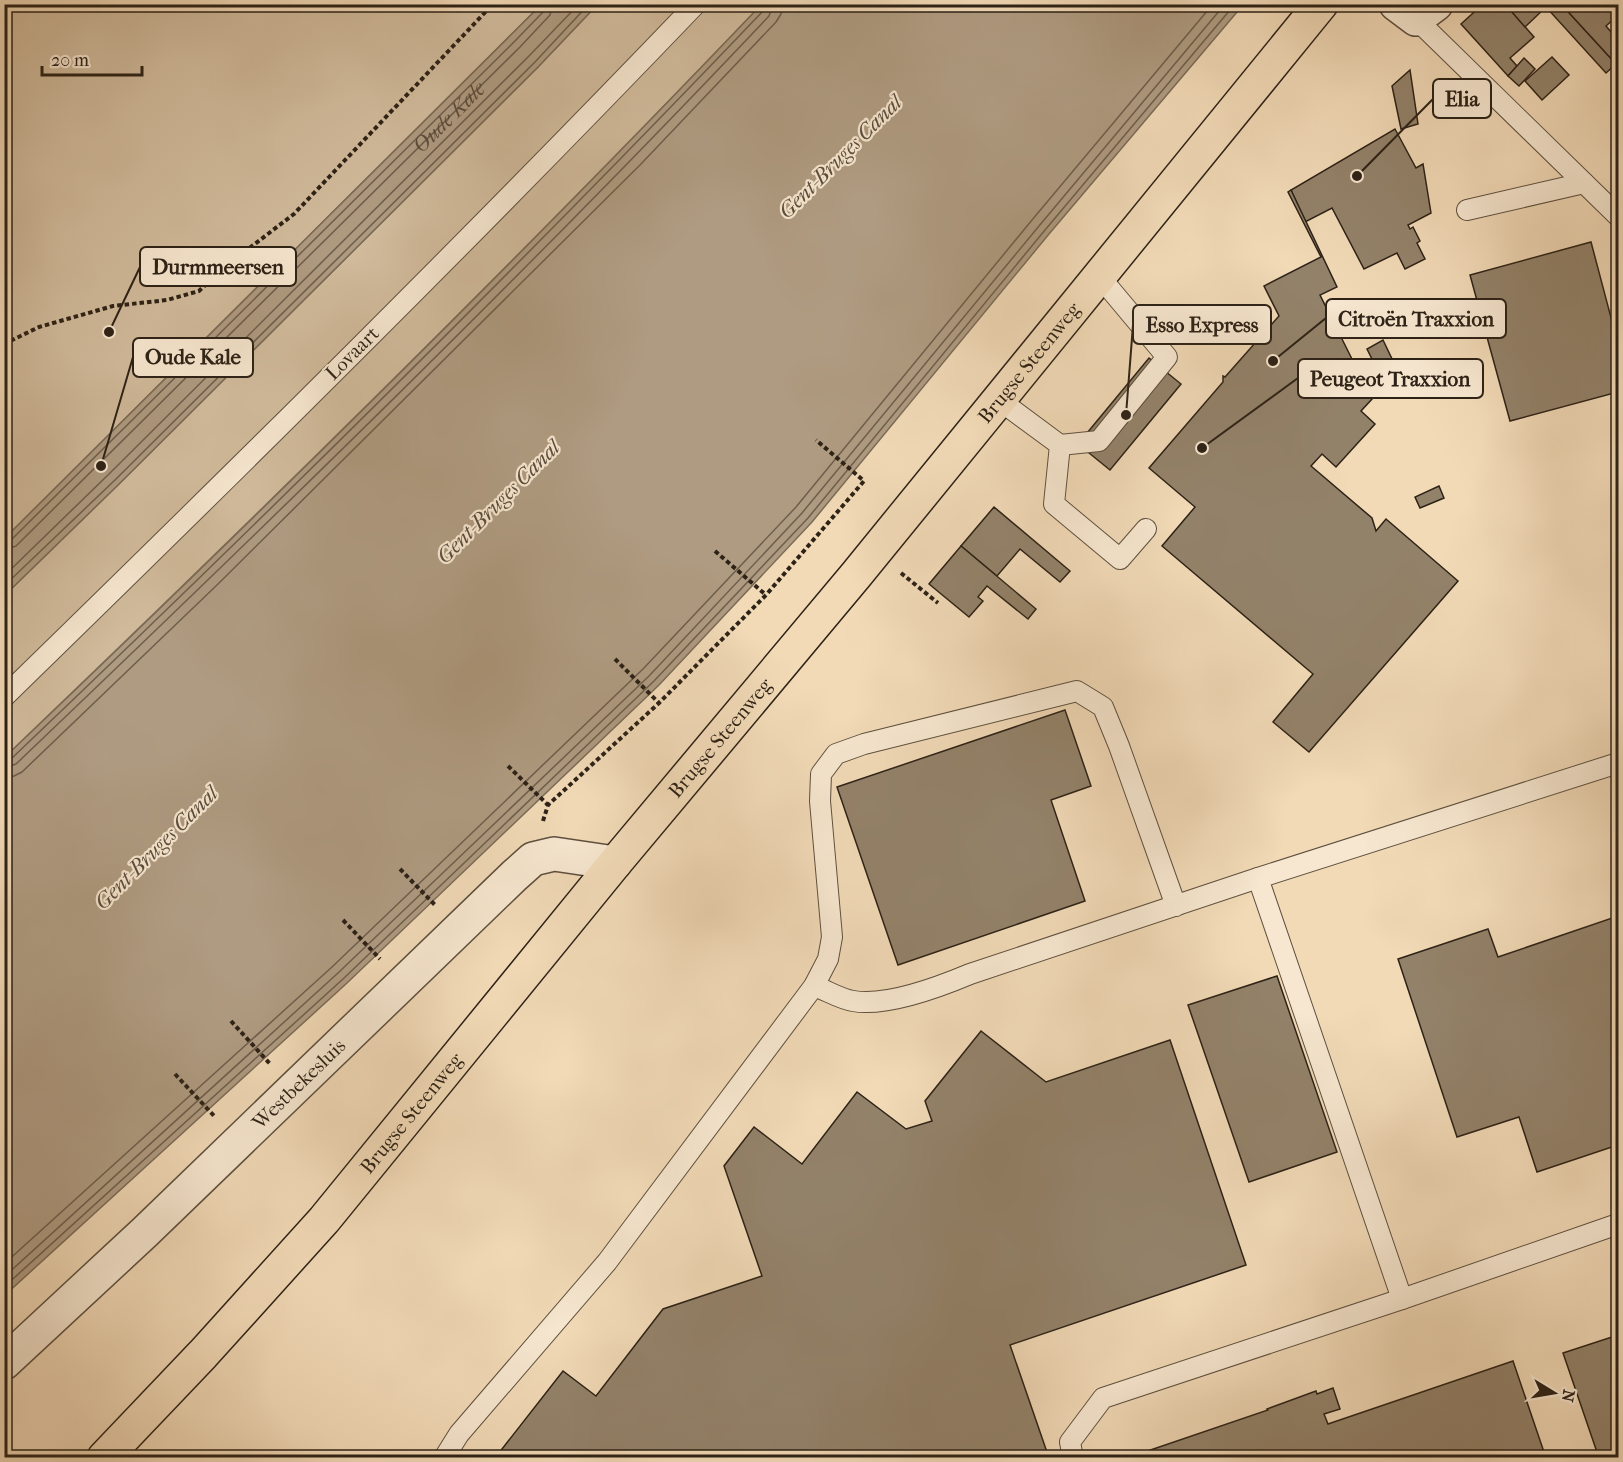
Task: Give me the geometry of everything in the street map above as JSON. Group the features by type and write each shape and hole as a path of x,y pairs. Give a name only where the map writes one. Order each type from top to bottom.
{"main road":[{"name":"Brugse Steenweg","path":"104,1458 203,1354 324,1220 615,863 875,552 1321,4"}],"street":[{"path":"533,859 554,854 615,863"},
{"name":"Westbekesluis","path":"4,1363 145,1232 533,859"}],"lane":[{"name":"Lovaart","path":"4,697 161,544 587,118 696,4"},
{"path":"1416,9 1618,216"},
{"path":"1467,210 1584,183"},
{"path":"999,400 1060,445 1099,441 1167,357 1100,277"},
{"path":"1060,445 1054,504 1120,559 1146,530"},
{"path":"444,1458 459,1434 607,1262 814,986 828,959 832,937 820,801 821,774 836,754 864,744 1077,691 1103,707 1176,906"},
{"path":"814,986 853,1001 888,1000 936,988 970,974 1258,878 1618,763"},
{"path":"1258,878 1402,1299"},
{"path":"1072,1458 1070,1442 1103,1398 1402,1299 1618,1224"}],"path":[{"path":"4,344 39,327 113,306 167,300 199,291 222,269 294,214 493,4"},
{"path":"533,859 548,805 659,703 766,595 864,481 816,440"},
{"path":"715,551 766,595"},
{"path":"875,552 938,603"},
{"path":"615,659 659,703"},
{"path":"508,766 548,805"},
{"path":"400,869 442,913"},
{"path":"343,920 387,967"},
{"path":"231,1021 274,1068"},
{"path":"175,1074 218,1120"}],"shaded area":[{"path":"4,5 541,5 5,538"},
{"path":"597,5 761,5 388,385 5,757 5,595 539,66"}],"water":[{"path":"541,5 597,5 539,66 5,595 5,538"},
{"name":"Gent-Bruges Canal","path":"761,5 1243,5 1049,234 812,522 659,685 347,983 5,1295 5,757 388,386"}],"building":[{"path":"1483,4 1505,4 1534,37 1510,58 1517,66 1508,76 1461,24"},
{"path":"1505,4 1561,4 1616,64 1606,73 1546,7 1525,27"},
{"path":"1561,4 1609,4 1618,15 1606,26 1618,40 1618,62 1616,64"},
{"path":"1552,57 1569,75 1542,100 1525,81"},
{"path":"1524,58 1535,69 1519,86 1508,76"},
{"path":"1410,70 1418,124 1401,129 1392,86"},
{"path":"1395,129 1416,168 1423,164 1431,213 1408,225 1410,229 1413,227 1420,241 1417,243 1425,259 1405,269 1397,253 1364,269 1332,208 1305,222 1291,190"},
{"path":"1291,190 1337,287 1320,295 1372,399 1361,411 1375,424 1336,467 1322,454 1311,466 1372,518 1376,531 1386,519 1458,581 1309,752 1273,722 1313,674 1162,546 1195,507 1149,468 1223,382 1223,376 1225,377 1279,316 1264,286 1321,257 1288,192"},
{"path":"1591,242 1618,344 1618,392 1510,421 1470,275"},
{"path":"1383,340 1393,361 1377,369 1367,349"},
{"path":"1149,358 1181,384 1110,470 1078,444"},
{"path":"1439,486 1444,498 1420,508 1415,497"},
{"path":"994,507 1070,571 1060,582 1020,549 997,576 961,546"},
{"path":"961,546 1036,609 1028,619 987,586 978,597 983,601 969,617 929,584"},
{"path":"1065,710 1091,786 1051,800 1085,901 898,965 837,787"},
{"path":"1618,916 1618,1145 1537,1172 1519,1117 1457,1137 1398,959 1488,929 1498,957"},
{"path":"1277,976 1337,1152 1249,1182 1188,1005"},
{"path":"981,1031 1046,1082 1170,1040 1246,1265 1010,1345 1049,1458 495,1458 563,1371 596,1396 663,1309 762,1276 724,1166 754,1127 802,1164 857,1092 906,1129 932,1121 925,1101"},
{"path":"1618,1335 1618,1458 1599,1458 1563,1353"},
{"path":"1513,1361 1546,1458 1127,1458 1268,1410 1316,1391 1317,1394 1333,1388 1340,1409 1324,1414 1328,1424"}],"place":[{"name":"Elia","path":"1357,176"},
{"name":"Durmmeersen","path":"109,332"},
{"name":"Citroën Traxxion","path":"1273,361"},
{"name":"Esso Express","path":"1126,415"},
{"name":"Peugeot Traxxion","path":"1202,448"},
{"name":"Oude Kale","path":"101,466"}]}
